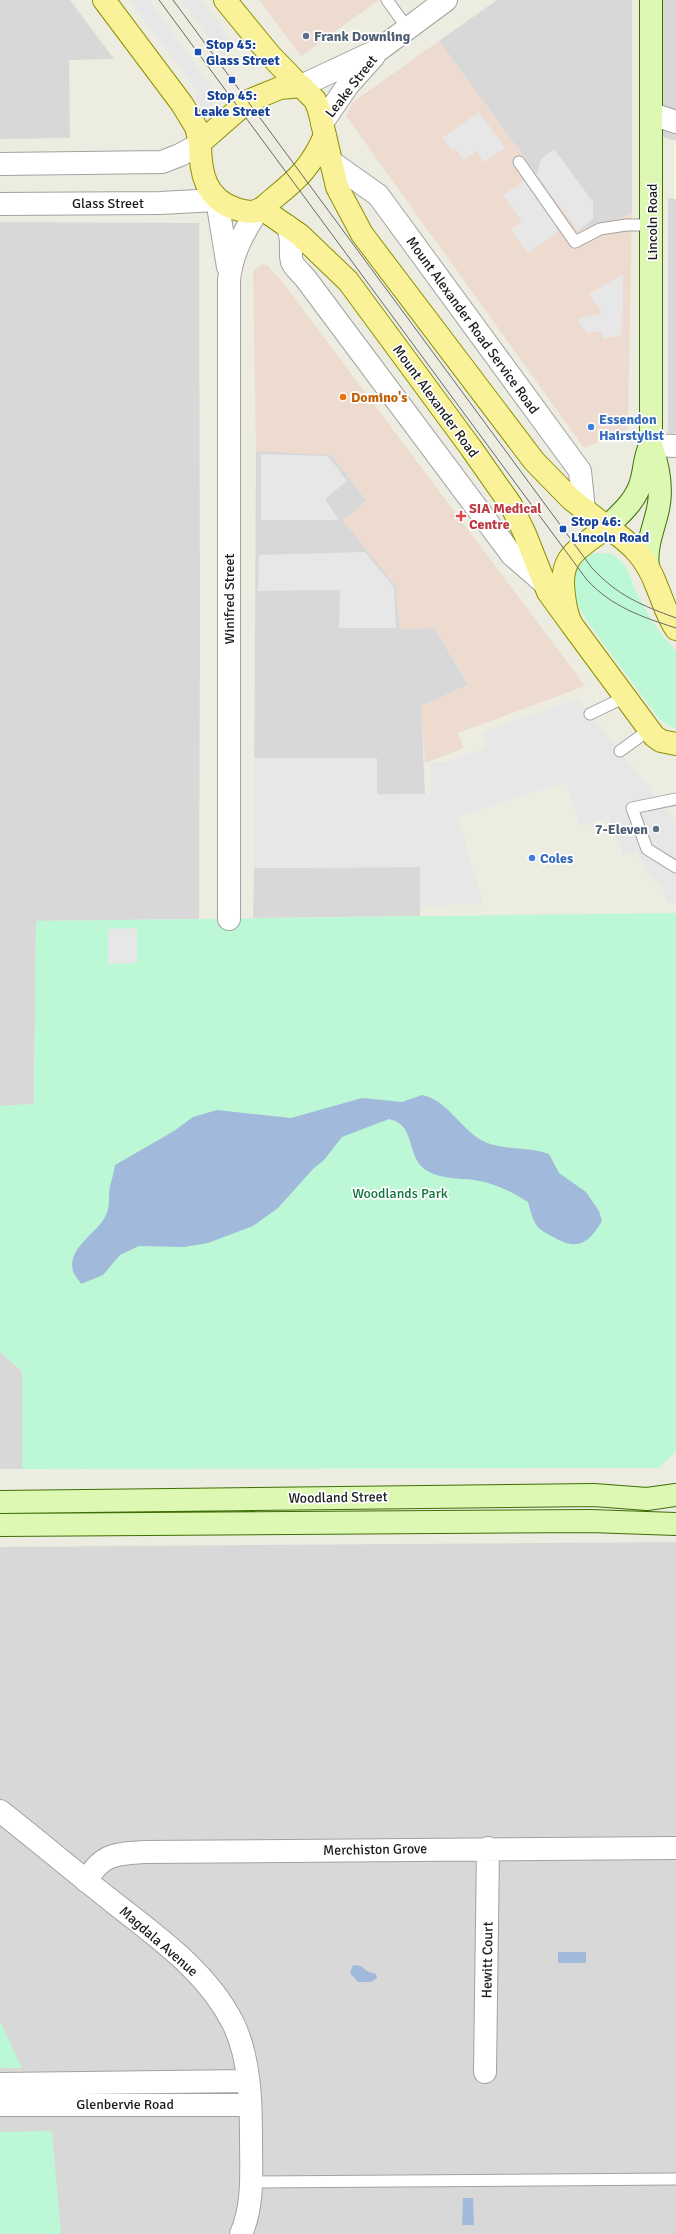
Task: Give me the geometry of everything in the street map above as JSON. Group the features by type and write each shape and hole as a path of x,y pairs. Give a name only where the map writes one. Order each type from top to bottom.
{"main road":[{"path":"104,0 182,104 196,127 200,144 202,165 207,184 216,200 242,210 258,210 300,177 314,157 324,129"},
{"path":"225,0 270,55 315,100 324,129 330,161 343,201 362,234 519,444 539,468 584,510 632,545 652,576 669,618 676,629"},
{"name":"Lincoln Road","path":"652,0 651,444 657,466 660,492 658,508 648,548 652,576"},
{"path":"200,144 248,101 280,88 300,85"},
{"name":"Mount Alexander Road","path":"258,210 268,213 287,226 311,245 348,281 484,465 521,523 543,582 550,595 649,730"},
{"name":"Lincoln Road","path":"607,526 626,508 638,491 645,460 651,444"},
{"path":"572,625 568,615 562,585 565,564 570,556 607,526"},
{"path":"652,576 676,600"},
{"path":"649,730 661,741 676,744"},
{"path":"649,730 661,745 676,755"},
{"name":"Woodland Street","path":"0,1502 594,1495 647,1499 676,1495"},
{"path":"439,1497 439,1522"},
{"name":"Woodland Street","path":"0,1525 590,1521 676,1524"}],"street":[{"name":"Leake Street","path":"300,85 380,49 446,0"},
{"name":"Leake Street","path":"324,129 348,85 380,49"},
{"path":"652,114 676,122"},
{"path":"0,164 155,163 174,158 200,144"},
{"name":"Mount Alexander Road Service Road","path":"330,161 378,195 580,471 584,510"},
{"name":"Winifred Street","path":"216,200 229,280 229,919"},
{"name":"Glass Street","path":"0,204 160,203 216,200"},
{"name":"Winifred Street","path":"229,280 235,251 245,230 258,210"},
{"path":"287,226 292,238 291,258 294,265 512,555 543,582"},
{"path":"651,444 676,446"},
{"name":"Magdala Avenue","path":"0,1811 180,1956 210,1986 233,2024 243,2053 248,2081 250,2105 251,2182 246,2223 241,2234"},
{"name":"Merchiston Grove","path":"86,1881 96,1865 104,1859 128,1853 488,1848 676,1848"},
{"name":"Hewitt Court","path":"485,2072 488,1848"},
{"name":"Glenbervie Road","path":"0,2105 65,2094 248,2081"},
{"name":"Glenbervie Road","path":"0,2084 65,2094 250,2105"}],"lane":[{"path":"387,0 408,29"},
{"path":"519,162 575,242 600,229 626,225 652,225"},
{"path":"590,714 625,697"},
{"path":"620,751 649,730"},
{"path":"676,799 632,808 647,849 676,867"},
{"path":"251,2182 676,2179"}],"shaded area":[{"path":"0,0 70,0 114,59 69,60 70,138 0,139"},
{"path":"129,0 149,0 213,89 208,94 215,104 203,109 194,95 198,92"},
{"path":"181,0 202,0 233,43 223,58"},
{"path":"259,0 379,0 301,56"},
{"path":"497,0 632,0 632,214 578,231 439,41"},
{"path":"662,0 676,0 676,141 659,136"},
{"path":"439,41 578,231 632,214 628,429 584,448 346,116 353,102"},
{"path":"479,112 505,148 484,162 476,151 464,160 455,148 452,150 442,138"},
{"path":"675,140 676,199 674,199"},
{"path":"554,149 593,202 593,219 578,231 537,175 541,159"},
{"path":"524,181 559,231 528,253 511,229 522,222 503,195"},
{"path":"668,198 676,199 676,433 668,433"},
{"path":"0,222 199,223 200,625 199,919 36,921 34,1104 0,1106"},
{"path":"262,264 268,266 280,279 585,686 458,733 464,748 425,763 421,706 469,684 434,628 400,629 396,586 343,520 367,501 331,455 256,451 253,271"},
{"path":"623,274 622,335 603,339 602,331 587,333 577,319 602,313 589,294"},
{"path":"256,451 331,454 367,501 343,520 396,586 400,629 434,628 469,685 421,706 425,794 254,796"},
{"path":"261,454 328,456 347,481 325,499 339,520 261,520"},
{"path":"365,552 394,587 396,628 339,628 340,590 258,591 259,555"},
{"path":"578,699 676,822 676,903 667,903 662,886 647,874 637,850 623,856 609,817 580,826 566,782 458,817 483,904 420,906 420,867 254,868 254,758 377,758 377,795 431,794 431,762 449,762 486,747 482,732"},
{"path":"421,867 420,916 253,918 254,868"},
{"path":"137,928 137,963 108,964 108,929"},
{"path":"0,1352 22,1371 22,1469 0,1469"},
{"path":"676,1542 676,2234 0,2234 0,1547"}],"green space":[{"path":"610,553 623,563 650,618 676,651 676,729 660,720 591,627 575,601 572,570 588,554"},
{"name":"Woodlands Park","path":"676,913 676,1451 659,1468 22,1469 22,1371 0,1352 0,1106 34,1104 36,921"},
{"path":"0,2021 22,2068 0,2068"},
{"path":"52,2131 61,2234 0,2234 0,2132"}],"water":[{"path":"422,1095 431,1098 447,1109 467,1129 483,1141 499,1146 533,1150 549,1154 559,1173 586,1192 599,1211 602,1221 597,1229 582,1243 570,1244 563,1242 537,1226 531,1214 528,1202 515,1194 488,1183 445,1177 429,1172 421,1166 416,1159 408,1135 404,1128 398,1122 389,1119 342,1137 324,1160 313,1169 278,1208 253,1226 208,1243 184,1247 139,1246 120,1255 103,1275 81,1284 74,1273 72,1263 74,1255 83,1242 101,1223 107,1213 110,1186 115,1165 174,1131 193,1117 217,1110 291,1118 362,1098 402,1102"},
{"path":"558,1952 586,1952 586,1963 558,1963"},
{"path":"353,1965 361,1966 367,1971 376,1974 377,1978 371,1982 358,1982 350,1973"},
{"path":"463,2198 473,2198 474,2225 462,2225"}],"tram line":[{"path":"159,0 587,580 607,597 628,610 651,620 676,628"},
{"path":"173,0 592,568 611,586 631,599 676,618"}],"place":[{"name":"Frank Downling","path":"306,36"},
{"name":"Stop 45: Glass Street","path":"198,52"},
{"name":"Stop 45: Leake Street","path":"232,80"},
{"name":"Domino's","path":"343,397"},
{"name":"Essendon Hairstylist","path":"591,427"},
{"name":"SIA Medical Centre","path":"461,516"},
{"name":"Stop 46: Lincoln Road","path":"563,529"},
{"name":"7-Eleven","path":"656,829"},
{"name":"Coles","path":"532,858"}]}
